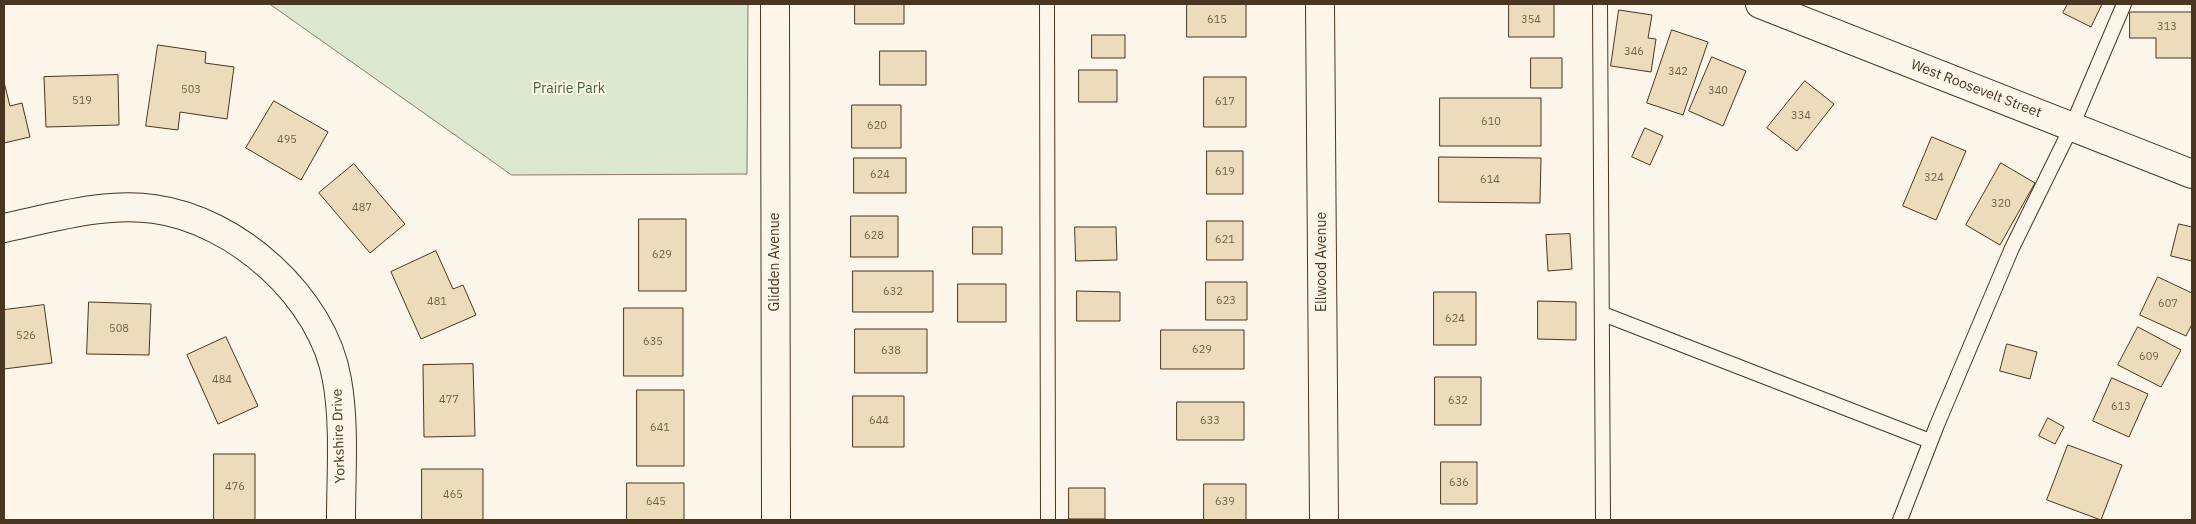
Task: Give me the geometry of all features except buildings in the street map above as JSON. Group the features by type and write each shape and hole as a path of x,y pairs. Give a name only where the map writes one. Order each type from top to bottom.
{"street":[{"name":"Glidden Avenue","path":"775,4 776,520"},
{"name":"Ellwood Avenue","path":"1320,4 1324,520"},
{"name":"West Roosevelt Street","path":"1760,4 2192,174"},
{"name":"Yorkshire Drive","path":"4,228 74,213 128,208 153,208 192,218 224,233 255,253 287,283 312,316 329,352 337,380 340,412 341,520"}],"lane":[{"path":"1048,4 1048,520"},
{"path":"1600,4 1603,520"},
{"path":"1900,520 1930,441 2012,248 2072,126 2124,4"},
{"path":"1603,314 1930,441"}],"green space":[{"name":"Prairie Park","path":"270,4 748,4 747,174 512,175"}]}
